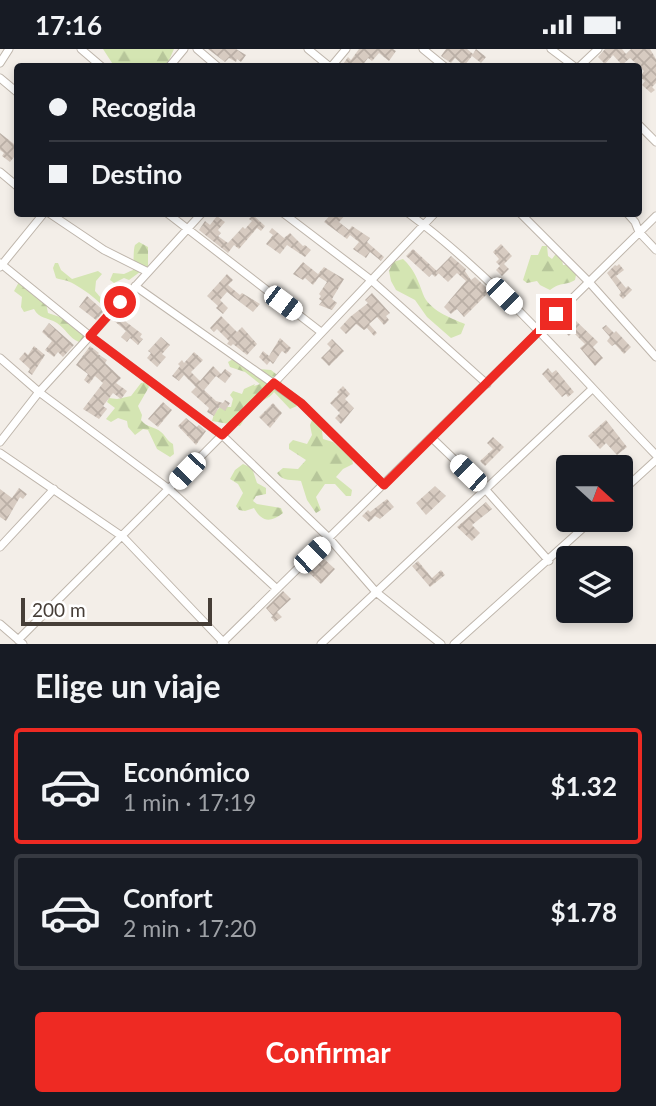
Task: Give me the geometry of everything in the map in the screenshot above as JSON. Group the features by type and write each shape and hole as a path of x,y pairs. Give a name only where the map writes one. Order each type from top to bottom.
{"street":[{"path":"0,63 9,49"},
{"path":"81,49 97,63"},
{"path":"172,63 184,49"},
{"path":"197,49 213,63"},
{"path":"308,49 325,63"},
{"path":"334,63 346,49"},
{"path":"423,49 440,63"},
{"path":"551,49 571,63"},
{"path":"582,63 598,49"},
{"path":"0,78 14,90"},
{"path":"642,128 656,142"},
{"path":"0,172 14,184"},
{"path":"0,453 123,537 223,643 656,216"},
{"path":"43,217 1,265 222,435 329,538 376,592 441,644"},
{"path":"53,217 104,250 148,272"},
{"path":"172,217 321,332"},
{"path":"0,442 39,392 198,217"},
{"path":"288,217 371,281 487,384"},
{"path":"413,217 469,262 539,331 656,457 634,479"},
{"path":"0,624 21,642 274,383 431,217"},
{"path":"524,217 589,282 656,357"},
{"path":"630,217 639,232 656,250"},
{"path":"135,286 301,403 384,485"},
{"path":"0,358 39,392 169,489 277,589"},
{"path":"321,644 592,389"},
{"path":"432,438 486,490 549,561"},
{"path":"0,547 54,489"},
{"path":"454,644 579,532"}],"green space":[{"path":"103,49 174,49 168,63 112,63"},
{"path":"139,242 148,247 148,266 129,280 124,278 114,283 110,280 113,273 124,274 133,270 134,247"},
{"path":"542,246 547,246 548,256 552,259 555,255 561,255 563,265 577,270 575,280 550,290 537,281 527,283 523,280 531,255 538,255"},
{"path":"403,259 413,271 430,305 465,324 461,334 451,338 427,317 415,300 396,290 389,271 393,262"},
{"path":"55,263 72,279 98,271 102,274 96,281 95,291 107,305 102,305 72,283 56,278 53,268"},
{"path":"19,282 46,303 48,313 63,318 86,334 84,339 79,342 57,323 41,316 34,309 24,312 21,307 22,297 14,291"},
{"path":"233,359 259,369 271,370 281,378 282,386 297,406 290,409 274,392 246,413 240,426 212,421 220,407 231,407 233,399 230,395 233,391 242,394 244,389 260,384 245,372 230,367 228,362"},
{"path":"146,382 149,387 138,406 141,420 161,432 173,444 174,454 170,457 157,449 148,430 143,429 135,435 128,427 127,421 118,418 111,422 106,419 115,408 107,402 109,398 131,396 141,383"},
{"path":"317,419 321,423 323,439 333,442 352,459 353,464 343,469 336,477 352,490 351,496 346,496 335,484 325,484 316,497 321,510 316,513 307,500 301,481 285,479 277,473 283,468 298,469 306,460 289,449 289,444 293,440 307,444 312,435 312,420"},
{"path":"243,464 252,468 257,483 266,488 266,494 256,496 253,501 281,508 283,513 267,519 260,516 254,508 239,510 236,506 243,493 238,484 230,479 235,470"}],"building":[{"path":"208,49 236,49 246,55 241,62 229,58 225,62"},
{"path":"359,49 396,51 389,61 379,53 372,61 368,58 364,63 344,63 348,57 351,60"},
{"path":"446,49 467,49 473,54 476,49 486,57 481,63 472,56 466,63 461,63 455,58 451,63 441,56"},
{"path":"605,49 622,49 626,54 631,49 650,49 656,59 656,83 652,87 655,90 651,93 642,85 645,81 642,79 642,63 635,63 630,58 620,63 613,55 604,63 598,57"},
{"path":"0,133 14,144 14,157 10,162 2,156 4,153 0,150"},
{"path":"218,217 225,222 218,230 221,233 218,236 228,243 252,221 249,219 255,217 265,226 261,231 257,228 239,249 234,245 228,253 199,230 205,221 210,225"},
{"path":"328,217 343,217 339,222 349,230 352,226 370,238 367,242 384,257 381,261 370,252 366,258 353,249 359,242 350,235 347,239 324,222"},
{"path":"272,228 284,238 290,233 311,250 305,257 287,245 280,254 266,244 273,235 269,232"},
{"path":"501,244 512,256 504,264 509,269 502,276 496,270 500,266 496,262 499,259 493,252"},
{"path":"413,249 439,273 435,277 432,274 429,277 406,256"},
{"path":"451,256 466,269 471,280 475,277 490,291 464,317 457,309 451,314 444,307 466,281 457,273 448,282 436,271"},
{"path":"303,262 318,274 324,267 344,279 332,299 337,303 332,310 319,305 322,301 319,294 327,282 319,277 313,285 305,278 303,280 293,274"},
{"path":"619,264 624,270 616,276 626,288 628,286 632,290 623,299 607,273"},
{"path":"227,274 233,280 228,285 240,295 242,293 260,304 253,312 227,292 220,300 228,308 223,314 207,296"},
{"path":"372,293 390,313 386,316 389,320 384,325 377,317 369,324 377,333 374,336 367,328 364,330 356,324 346,334 340,328 368,303 365,300"},
{"path":"87,296 104,311 96,320 79,307"},
{"path":"117,315 142,334 140,337 143,339 138,345 130,338 127,342 121,337 126,331 113,320"},
{"path":"221,316 237,332 242,327 257,344 247,355 233,344 227,344 229,341 217,329 214,332 210,328"},
{"path":"575,320 598,342 593,347 603,358 595,366 580,348 585,344 573,332 569,336 564,331 560,334 555,328 560,323 565,329"},
{"path":"49,323 74,345 63,357 58,352 54,357 45,350 52,341 42,332"},
{"path":"606,325 614,333 616,331 631,347 624,354 615,344 612,346 607,341 610,337 602,328"},
{"path":"161,337 170,345 162,354 166,357 157,367 147,358 151,353 148,351"},
{"path":"280,338 291,348 286,354 282,351 273,364 270,361 267,365 259,357 263,351 269,356"},
{"path":"332,339 344,351 329,366 321,358 331,348 327,344"},
{"path":"34,346 45,355 32,375 28,372 30,369 19,359 25,352 28,355"},
{"path":"90,346 107,360 105,363 121,378 116,383 127,391 121,399 113,393 103,406 107,409 99,419 83,409 103,383 95,376 89,384 84,380 88,374 76,365"},
{"path":"194,352 203,360 191,372 200,381 213,366 221,374 225,369 232,374 225,383 216,376 204,390 216,401 223,403 225,400 230,403 225,411 219,407 214,416 207,412 209,408 191,392 196,387 184,375 179,381 172,376 180,366 178,364 182,360 184,363"},
{"path":"548,368 552,373 556,370 574,392 568,397 566,394 562,397 542,374"},
{"path":"343,386 350,394 345,399 354,408 341,424 335,418 340,413 330,403"},
{"path":"163,402 172,410 158,427 148,419"},
{"path":"273,403 282,413 270,428 259,417"},
{"path":"186,418 206,431 196,445 178,426"},
{"path":"606,420 627,447 617,455 606,443 600,449 588,436"},
{"path":"493,437 504,447 485,466 480,461 493,449 487,443"},
{"path":"435,486 446,496 426,515 416,503"},
{"path":"19,488 27,494 23,499 20,497 6,521 0,517 0,489 12,498"},
{"path":"387,499 394,507 380,519 375,516 369,522 362,516 368,510 370,512"},
{"path":"486,502 492,509 472,525 480,533 472,541 457,527"},
{"path":"322,557 335,569 321,584 307,571"},
{"path":"418,561 432,578 441,570 445,575 430,587 412,566"},
{"path":"283,591 291,599 277,612 282,617 275,622 266,608"}],"route":[{"path":"120,302 90,336 222,435 274,383 301,403 384,485 556,314"}]}
